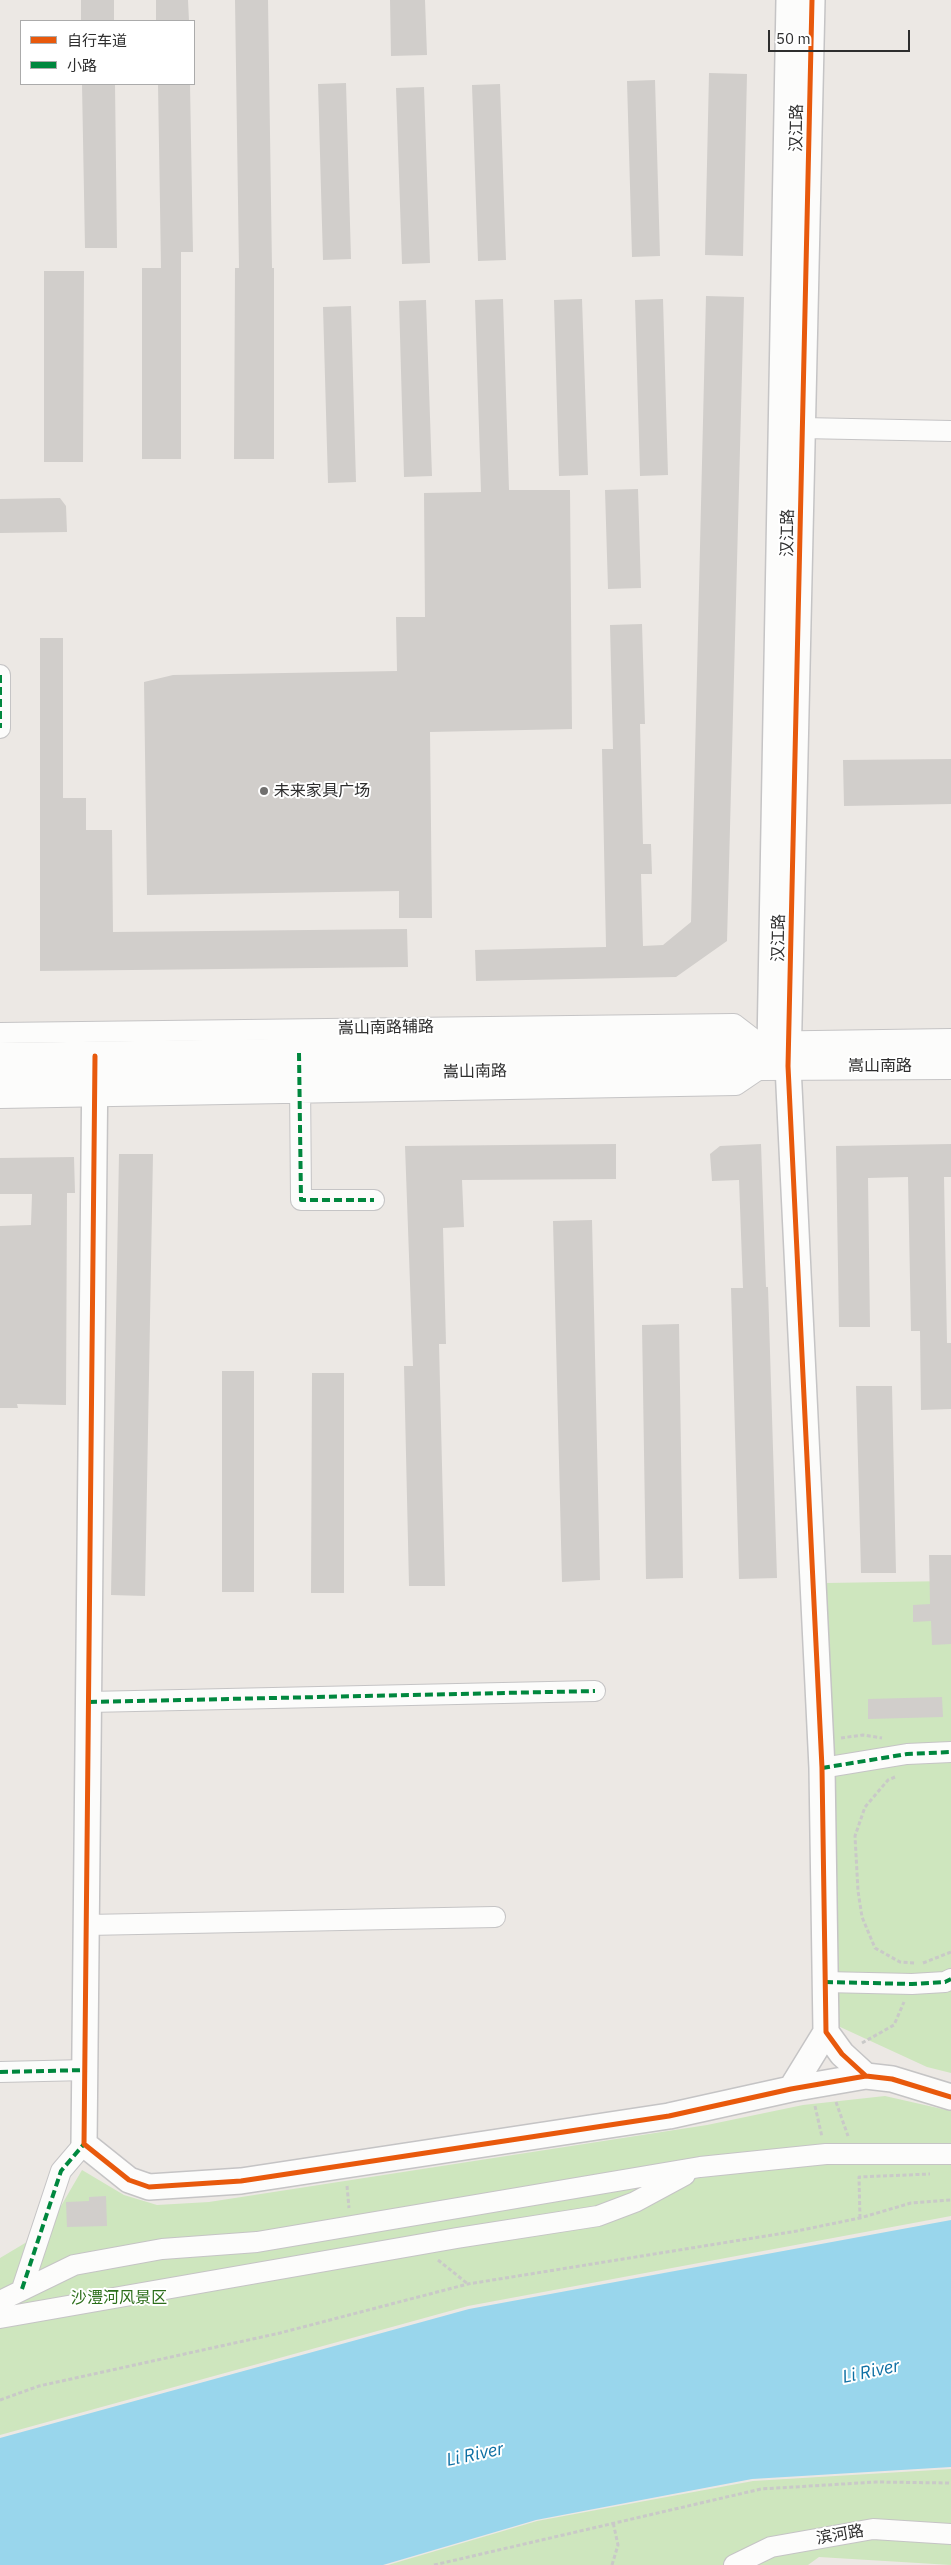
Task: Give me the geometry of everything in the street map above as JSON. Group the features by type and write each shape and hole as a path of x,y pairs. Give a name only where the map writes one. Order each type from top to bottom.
{"main road":[{"name":"嵩山南路","path":"3,1041 34,1057 95,1077"},
{"name":"嵩山南路","path":"0,1080 300,1074 775,1055 951,1043"},
{"name":"嵩山南路","path":"775,1055 951,1065"}],"street":[{"name":"汉江路","path":"775,1055 789,0"},
{"name":"汉江路","path":"775,1055 802,428 812,0"},
{"path":"802,428 951,431"},
{"path":"0,675 0,728"},
{"name":"嵩山南路辅路","path":"3,1041 734,1024 775,1055"},
{"path":"0,1098 95,1077 300,1074 736,1086 775,1055"},
{"path":"775,1055 822,1768 826,2032 811,2086"},
{"path":"300,1074 301,1200 374,1200"},
{"path":"22,2289 61,2171 84,2144 88,1925 95,1077"},
{"path":"89,1702 595,1691"},
{"path":"822,1768 908,1754 951,1752"},
{"path":"88,1925 495,1917"},
{"path":"825,1982 912,1984 945,1982 951,1979"},
{"path":"826,2032 842,2054 866,2076"},
{"path":"0,2072 86,2070"},
{"path":"84,2144 129,2180 150,2187 241,2181 669,2116 866,2076 892,2079 951,2097"},
{"path":"0,2301 74,2265 162,2249 257,2242 700,2167 832,2154 951,2154"},
{"path":"0,2318 418,2244 598,2216 634,2202 700,2167"},
{"name":"滨河路","path":"734,2565 771,2547 873,2529 951,2534"}],"path":[{"path":"896,1776 888,1780 865,1807 855,1836 858,1891 862,1917 875,1948 900,1962 922,1963 950,1951"},
{"path":"842,2054 894,2025 922,1963"},
{"path":"811,2086 848,2137 832,2154 811,2086"},
{"path":"860,2218 859,2177 930,2175 931,2154"},
{"path":"344,2166 352,2226"},
{"path":"0,2400 39,2386 280,2333 468,2284 797,2231 860,2218 911,2203 951,2200"},
{"path":"418,2244 468,2284"},
{"path":"434,2565 761,2489 876,2482 951,2483"},
{"path":"612,2565 618,2545 614,2522"},
{"path":"459,2558 462,2565"}],"green space":[{"path":"951,1581 951,2073 927,2067 838,2026 826,1583"},
{"name":"沙澧河风景区","path":"885,2096 951,2111 951,2216 468,2306 0,2435 0,2258 47,2230 82,2170 124,2195 157,2205 209,2202 707,2125 803,2105"},
{"path":"951,2469 951,2565 819,2557 808,2565 388,2565 537,2521 753,2481"}],"water":[{"name":"Li River","path":"951,2220 951,2467 752,2479 536,2520 383,2565 0,2565 0,2438 469,2309"}],"building":[{"path":"81,0 114,0 114,20 81,20"},
{"path":"156,0 188,0 189,20 156,20"},
{"path":"235,0 268,0 272,268 274,268 274,459 234,459 235,268 239,268"},
{"path":"390,0 425,0 427,55 391,56"},
{"path":"709,73 747,74 743,256 705,255"},
{"path":"655,80 660,256 632,257 627,81"},
{"path":"346,83 351,259 323,260 318,84"},
{"path":"500,84 506,260 478,261 472,85"},
{"path":"82,85 115,85 117,248 85,248"},
{"path":"158,85 190,85 193,252 181,252 181,459 142,459 142,268 161,268"},
{"path":"424,87 430,263 402,264 396,88"},
{"path":"44,271 84,271 83,462 44,462"},
{"path":"706,296 744,297 727,941 676,977 476,981 475,950 606,947 602,749 613,749 610,625 642,624 645,724 640,724 643,844 651,844 652,874 641,874 643,946 663,945 691,922"},
{"path":"503,299 509,490 570,490 572,729 430,732 432,918 399,918 399,891 147,895 144,682 173,675 397,671 396,617 425,617 424,493 481,492 475,300"},
{"path":"582,299 588,475 559,476 554,300"},
{"path":"663,299 668,475 640,476 635,300"},
{"path":"426,300 432,476 404,477 399,301"},
{"path":"351,306 356,482 328,483 323,307"},
{"path":"638,489 641,588 608,589 605,490"},
{"path":"60,498 66,506 67,532 0,533 0,499"},
{"path":"40,638 63,638 63,798 86,798 86,830 112,830 113,932 407,929 408,967 40,971"},
{"path":"951,759 951,804 844,806 843,760"},
{"path":"616,1144 616,1179 462,1180 464,1227 443,1228 446,1344 439,1344 445,1586 409,1586 404,1366 413,1366 405,1146"},
{"path":"761,1144 766,1287 768,1287 777,1578 739,1579 731,1288 743,1288 739,1180 712,1181 710,1154 720,1146"},
{"path":"951,1144 951,1177 944,1177 947,1343 951,1343 951,1409 921,1410 920,1331 911,1331 908,1177 868,1178 870,1327 839,1327 836,1146"},
{"path":"119,1154 153,1154 145,1596 111,1595"},
{"path":"74,1157 75,1193 67,1193 66,1405 17,1404 18,1408 0,1408 0,1226 31,1225 32,1194 0,1194 0,1158"},
{"path":"592,1220 600,1580 562,1582 553,1221"},
{"path":"679,1324 683,1578 646,1579 642,1325"},
{"path":"222,1371 254,1371 254,1592 222,1592"},
{"path":"312,1373 344,1373 344,1593 311,1593"},
{"path":"856,1386 892,1386 896,1573 861,1573"},
{"path":"929,1555 951,1555 951,1644 932,1645 931,1621 913,1622 913,1605 930,1604"},
{"path":"942,1697 943,1717 868,1719 868,1699"},
{"path":"106,2196 107,2226 67,2227 66,2202 89,2201 89,2197"}],"marked path":[{"path":"0,675 0,728"},
{"path":"299,1053 301,1200 374,1200"},
{"path":"89,1702 595,1691"},
{"path":"822,1768 907,1754 951,1752"},
{"path":"825,1982 912,1984 945,1982 951,1979"},
{"path":"0,2072 87,2070"},
{"path":"22,2289 61,2171 84,2144"}],"cycle path":[{"path":"812,0 788,1066 822,1768 826,2032 842,2054 866,2076"},
{"path":"95,1056 84,2144 129,2180 149,2187 241,2181 669,2116 791,2089 866,2076 892,2079 951,2097"}],"place":[{"name":"未来家具广场","path":"264,791"}]}
